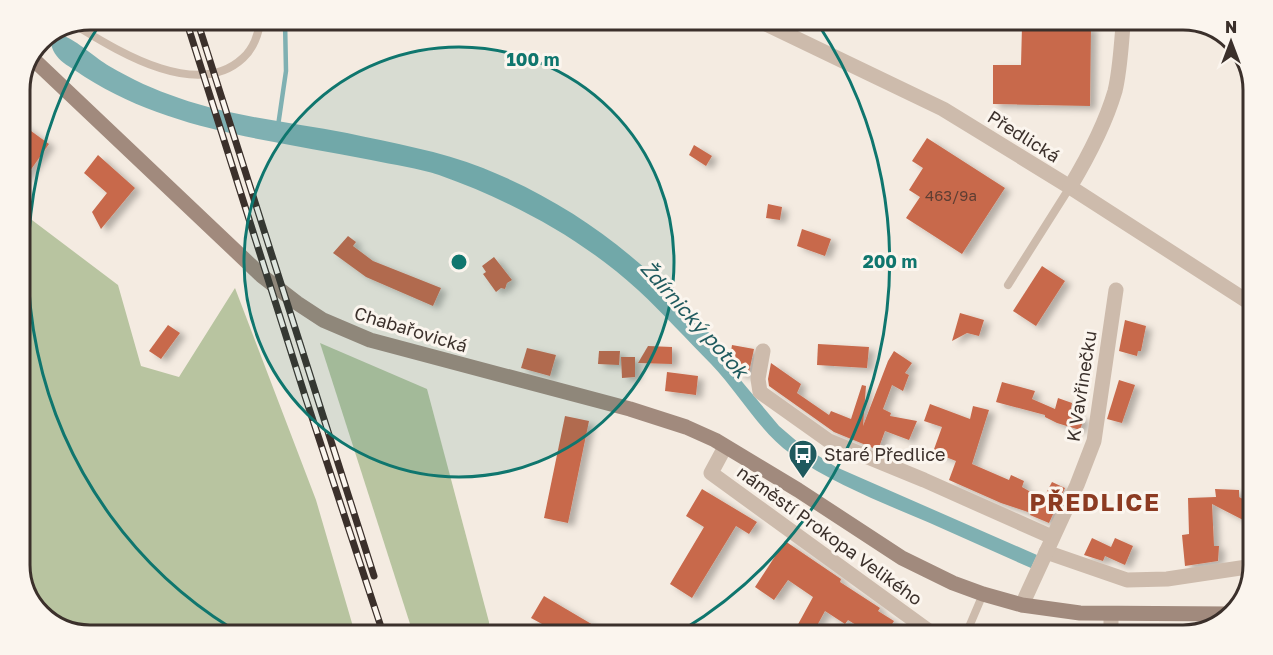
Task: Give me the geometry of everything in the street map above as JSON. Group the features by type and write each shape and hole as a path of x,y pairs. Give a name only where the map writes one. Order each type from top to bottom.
{"main road":[{"name":"Chabařovická","path":"36,62 262,276 323,320 350,333 391,347 659,417 686,427 725,447"},
{"name":"náměstí Prokopa Velikého","path":"725,447 798,490 902,558 953,583 983,594 1022,605 1080,613 1218,614"}],"street":[{"name":"Předlická","path":"778,30 943,109 1070,187 1243,298"},
{"path":"1070,187 1103,124 1115,89 1122,30"},
{"name":"K Vavřinečku","path":"1046,552 1077,485 1094,441 1116,290"},
{"path":"763,351 758,378 760,392 829,441 1052,537"},
{"name":"náměstí Prokopa Velikého","path":"725,447 711,473 921,625"},
{"path":"1022,605 1046,552 1127,580 1167,579 1243,567"},
{"path":"1111,614 1111,625"}],"lane":[{"path":"85,30 152,65 174,72 199,74 228,69 240,61 255,41 258,30"},
{"path":"1008,285 1070,187"},
{"path":"970,625 983,594"}],"green space":[{"path":"30,219 118,285 141,366 179,377 235,288 316,500 353,625 90,625 70,622 50,610 36,592 30,569"},
{"path":"320,343 427,389 489,625 410,625"}],"water":[{"name":"Ždírnický potok","path":"64,36 134,80 199,105 416,148 483,168 519,184 585,221 643,267 670,292 723,349 718,353 779,426 800,444 836,467 1037,555 1031,568 857,492 791,454 759,423 711,364 638,290 593,254 519,209 466,185 431,173 224,132 152,110 118,96 85,77 61,61 51,44"}],"building":[{"path":"1022,30 1091,30 1090,106 993,104 993,65 1021,65"},
{"path":"30,130 49,144 30,171"},
{"path":"927,138 1005,188 962,254 906,218 920,197 909,190 923,168 912,161"},
{"path":"694,145 712,156 706,166 689,155"},
{"path":"98,155 135,188 101,229 92,212 107,193 84,173"},
{"path":"768,204 782,207 780,220 766,218"},
{"path":"802,229 831,239 825,256 797,246"},
{"path":"348,236 356,242 353,246 373,261 441,288 433,306 366,277 333,253"},
{"path":"494,257 512,280 507,283 505,289 501,288 496,292 483,274 486,272 482,266"},
{"path":"1042,266 1065,281 1036,326 1013,311"},
{"path":"960,313 984,320 979,336 967,333 952,341"},
{"path":"1125,320 1146,326 1141,351 1138,351 1137,356 1119,351"},
{"path":"168,325 180,333 161,359 149,351"},
{"path":"818,344 869,347 867,368 817,365"},
{"path":"732,345 754,349 747,374 741,375 727,361 728,351 731,351"},
{"path":"648,346 672,347 672,364 638,363"},
{"path":"527,348 556,355 550,376 521,368"},
{"path":"599,351 620,351 619,365 598,364"},
{"path":"894,351 912,363 905,373 909,375 903,391 892,385 883,409 891,413 890,416 917,421 909,440 885,431 878,450 834,432 769,386 771,363 801,384 797,393 829,415 831,411 851,419 862,385 866,386 863,426"},
{"path":"621,357 635,357 635,377 622,378"},
{"path":"667,372 698,376 696,395 665,391"},
{"path":"1119,380 1135,385 1122,423 1107,419"},
{"path":"1002,382 1035,391 1032,399 1055,409 1058,398 1072,403 1070,413 1084,418 1080,430 1057,423 1045,415 996,402"},
{"path":"930,404 970,419 973,406 989,410 972,464 1009,480 1011,475 1024,481 1022,487 1043,499 1052,482 1065,488 1049,523 1030,515 1031,513 1001,503 949,480 956,461 933,452 942,427 924,421"},
{"path":"565,416 589,421 568,523 544,518"},
{"path":"702,489 757,522 749,534 736,526 692,598 670,584 704,527 686,516"},
{"path":"1215,489 1239,490 1239,497 1243,499 1243,520 1212,504 1214,546 1219,546 1218,561 1185,566 1182,535 1189,534 1188,498 1216,497"},
{"path":"1092,538 1111,547 1115,538 1133,546 1125,565 1105,556 1103,561 1084,555"},
{"path":"785,541 841,579 840,582 880,608 878,611 894,621 892,625 856,625 848,620 845,624 825,611 817,625 798,625 813,597 788,580 774,600 755,587"},
{"path":"544,596 593,625 544,625 531,618"}],"waterway":[{"path":"278,126 286,71 285,30"}],"railway":[{"path":"189,30 380,625"},
{"path":"200,30 374,576"}],"place":[{"name":"Staré Předlice","path":"803,480"}],"district":[{"name":"PŘEDLICE","path":"1095,501"}]}
